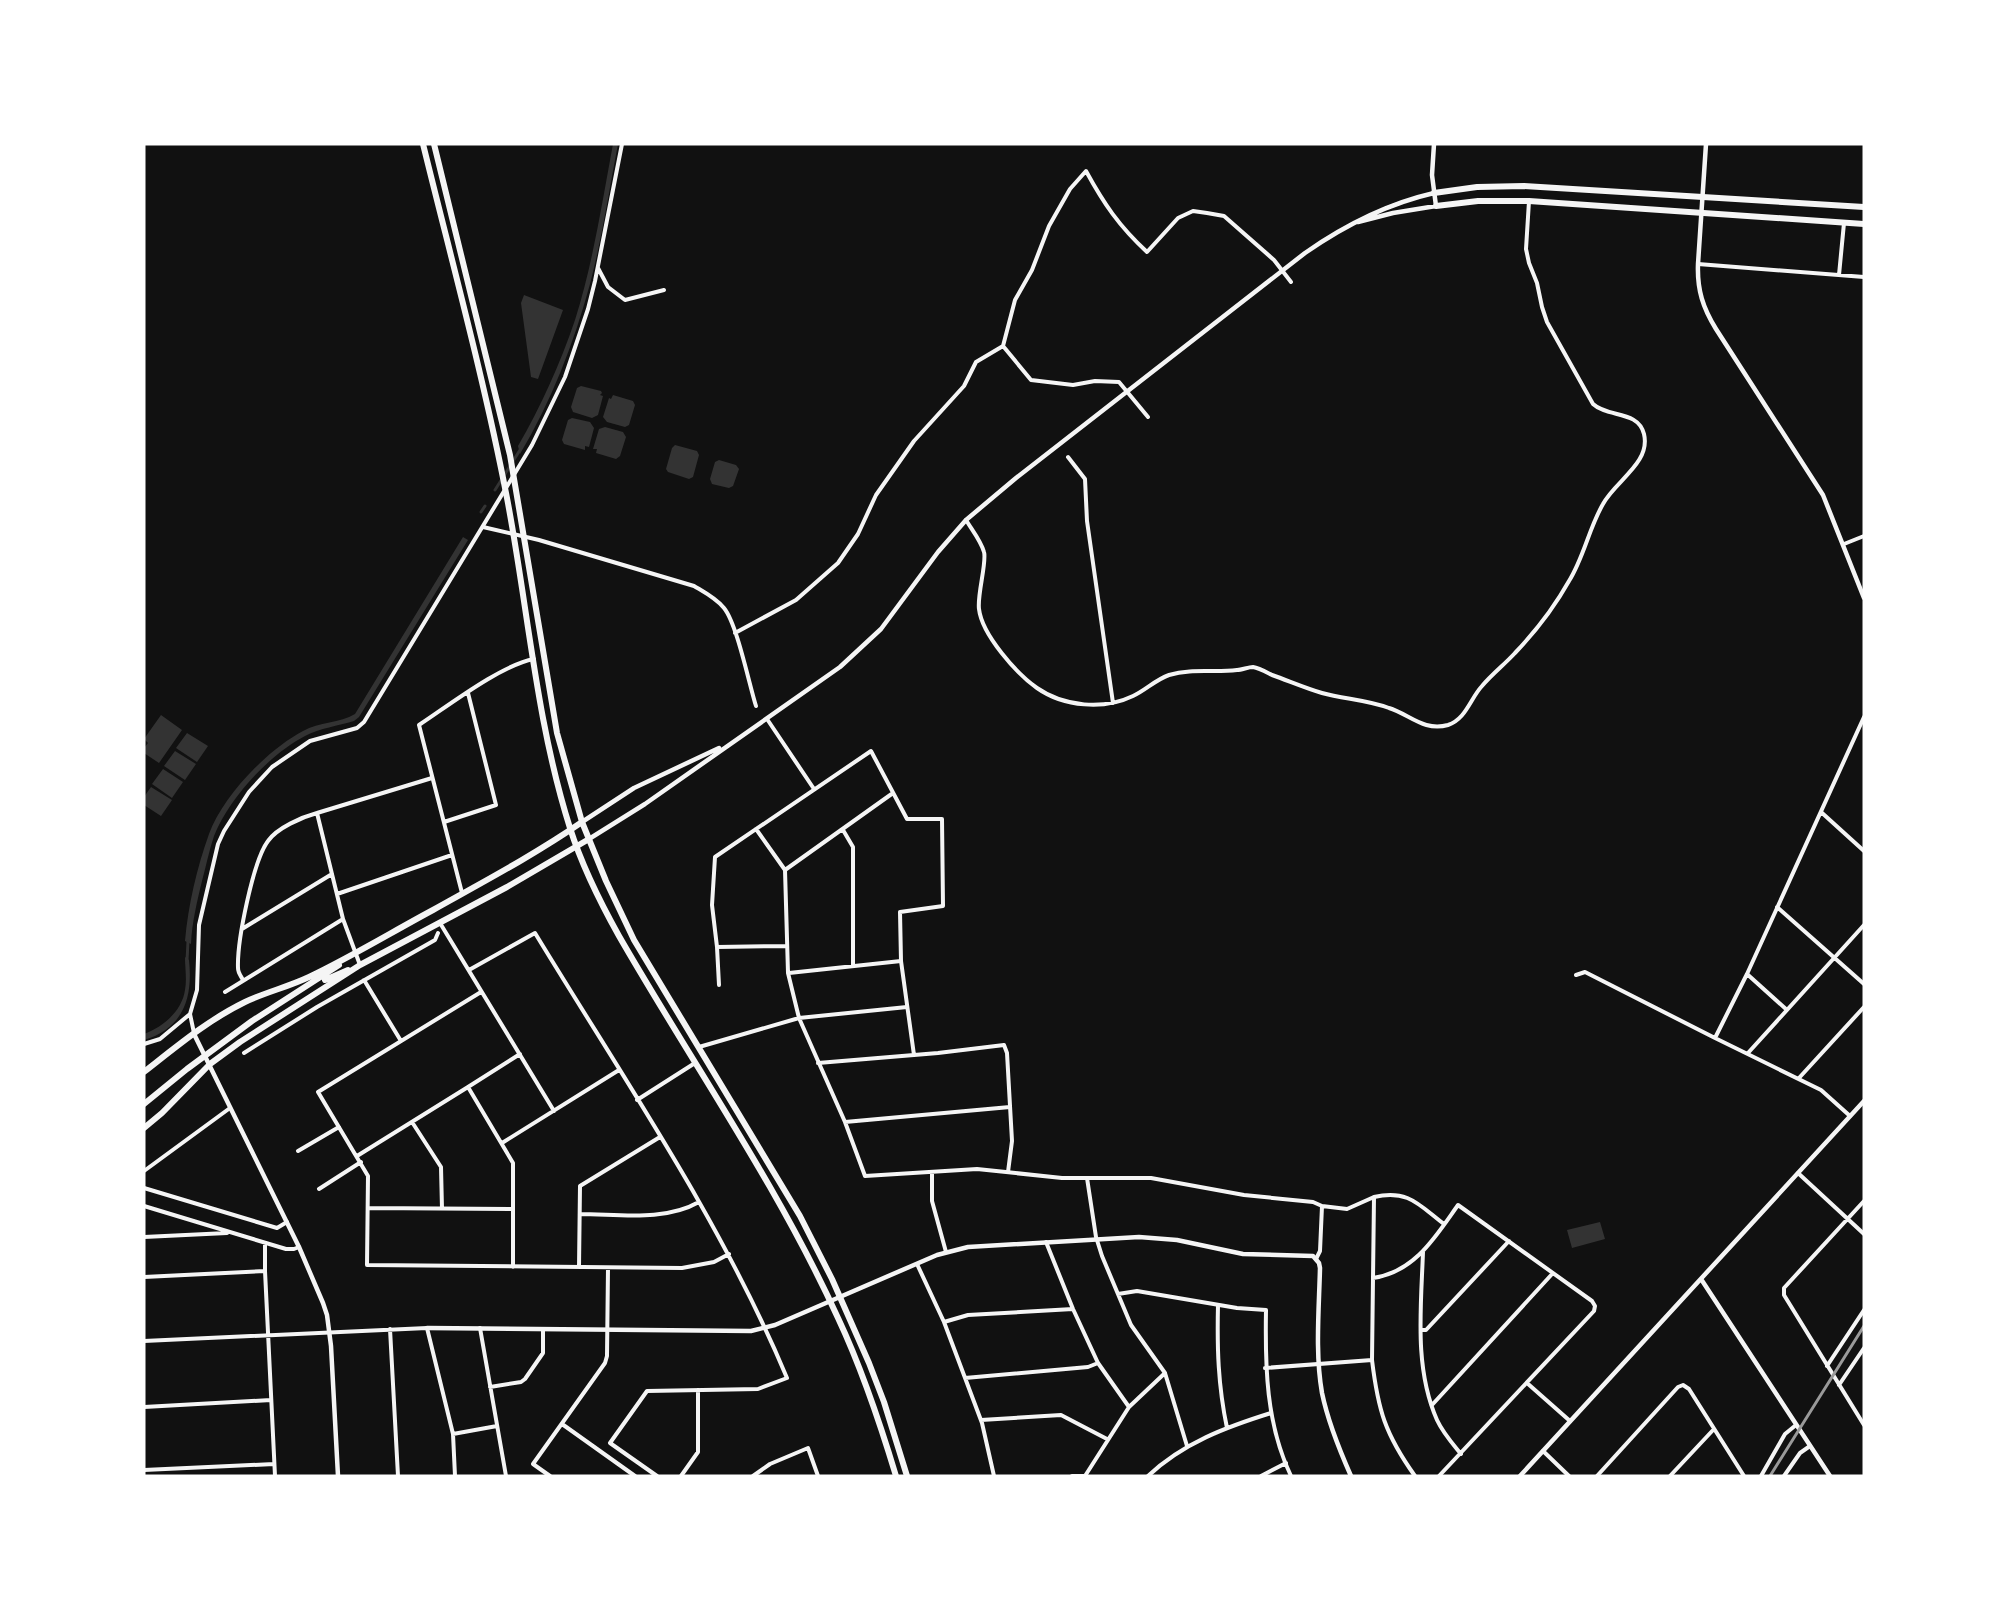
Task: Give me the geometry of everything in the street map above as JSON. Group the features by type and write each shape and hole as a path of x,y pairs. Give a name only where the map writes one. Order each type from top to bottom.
{"main road":[{"path":"423,144 495,438 518,558 549,751 576,846 619,936 764,1175 830,1301 877,1414 896,1476"},
{"path":"434,144 510,455 557,733 582,822 614,900 634,940 800,1216 841,1297 884,1402 907,1476"},
{"path":"1434,193 1506,185 1864,207"},
{"path":"1436,206 1478,201 1529,201 1864,224"},
{"path":"144,1072 194,1034 243,1004 309,977 355,953 582,822"},
{"path":"144,1127 162,1113 210,1064 240,1042 360,965 589,839"},
{"path":"144,1104 222,1044 329,973 355,953"},
{"path":"291,997 332,976 360,965"}],"street":[{"path":"338,1476 329,1331 321,1296 300,1247 194,1034 190,1014 197,990 197,940 202,906 218,844 235,812 272,767 286,756 310,741 357,728 364,722 532,445 565,377 588,309 622,144"},
{"path":"1346,226 1393,213 1436,206 1432,167 1434,144"},
{"path":"1706,144 1698,264 1699,292 1708,315 1815,482 1844,544 1864,598"},
{"path":"735,633 796,600 838,563 858,534 876,495 914,441 964,386 976,362 1003,346 1015,300 1032,270 1049,226 1070,189 1086,171 1103,202 1124,230 1147,252 1178,218 1193,212 1224,216 1275,260 1291,282"},
{"path":"589,839 645,804 840,667 872,639 938,552 966,520 1016,478 1313,247 1346,226 1398,203 1434,193"},
{"path":"966,520 986,554 979,610 996,645 1005,659 1038,689 1054,698 1080,704 1113,704 1135,696 1151,684 1168,676 1192,670 1213,672 1252,667 1320,692 1390,708 1421,724 1441,726 1459,719 1481,687 1516,652 1568,583 1579,563 1603,503 1639,460 1645,443 1644,434 1637,422 1630,417 1599,410 1593,404 1547,322 1526,249 1529,201"},
{"path":"1839,274 1844,223"},
{"path":"1698,264 1864,276"},
{"path":"598,267 608,287 625,300 664,290"},
{"path":"1003,346 1031,380 1073,385 1107,380 1119,382 1148,417"},
{"path":"1068,457 1085,480 1087,521 1113,704"},
{"path":"483,527 539,540 694,586 712,597 725,609 735,633 756,706"},
{"path":"1844,544 1864,536"},
{"path":"462,893 419,725 500,672 522,661 534,659"},
{"path":"444,822 496,805 468,693"},
{"path":"1715,1038 1747,974 1864,717"},
{"path":"767,719 814,789"},
{"path":"582,822 634,788 730,743"},
{"path":"719,985 712,905 715,857 872,752 907,819 942,819 943,906 900,912 901,961 914,1055"},
{"path":"243,980 238,969 242,929 256,869 267,842 303,816 432,778"},
{"path":"785,870 893,793"},
{"path":"1821,812 1864,851"},
{"path":"316,813 344,919 360,965"},
{"path":"756,829 785,870 788,973 799,1018 845,1122 865,1176 977,1169 1062,1178 1150,1178 1244,1195 1313,1202 1322,1206 1347,1209 1382,1195 1407,1197 1444,1224"},
{"path":"843,830 853,847 853,965"},
{"path":"337,894 452,855"},
{"path":"242,929 332,874"},
{"path":"1777,907 1864,984"},
{"path":"225,992 344,919"},
{"path":"440,923 554,1111"},
{"path":"1748,1053 1864,925"},
{"path":"244,1053 363,980 435,940 438,933"},
{"path":"469,970 535,933 729,1254 787,1378 758,1389 647,1392 610,1443 657,1476"},
{"path":"717,947 787,946"},
{"path":"788,973 901,961"},
{"path":"1576,975 1586,972 1799,1078 1821,1090 1850,1116"},
{"path":"1747,974 1787,1010"},
{"path":"363,980 401,1041"},
{"path":"481,992 318,1092 368,1176 367,1265 682,1268 714,1262 729,1254"},
{"path":"698,1047 799,1018 907,1007"},
{"path":"1799,1078 1864,1007"},
{"path":"144,1044 160,1039 190,1014"},
{"path":"818,1063 1004,1045 1012,1141 1008,1172"},
{"path":"357,1156 519,1054"},
{"path":"637,1100 695,1063"},
{"path":"502,1143 619,1070"},
{"path":"468,1087 513,1163 513,1267"},
{"path":"1520,1476 1864,1101"},
{"path":"144,1171 231,1107"},
{"path":"845,1122 1010,1107"},
{"path":"412,1122 441,1167 442,1209"},
{"path":"298,1151 339,1127"},
{"path":"579,1267 580,1186 660,1137"},
{"path":"319,1189 361,1162"},
{"path":"932,1172 932,1201 946,1252"},
{"path":"1798,1173 1864,1234"},
{"path":"1087,1178 1096,1239 1131,1324 1165,1373 1187,1446"},
{"path":"144,1188 277,1228 287,1222"},
{"path":"1374,1197 1372,1360 1377,1395 1390,1437 1414,1476"},
{"path":"1864,1201 1784,1288 1784,1295 1864,1425"},
{"path":"580,1214 657,1215 675,1212 699,1202"},
{"path":"1373,1278 1405,1266 1423,1252 1458,1205 1592,1301 1596,1309 1439,1476"},
{"path":"144,1206 286,1249 300,1247"},
{"path":"1322,1206 1320,1249 1316,1259 1320,1268 1319,1364 1322,1392 1334,1437 1351,1476"},
{"path":"368,1208 513,1209"},
{"path":"144,1237 231,1233"},
{"path":"144,1341 427,1328 736,1331 765,1328 946,1252 968,1247 1096,1239 1156,1238 1177,1240 1226,1252 1307,1256 1316,1259"},
{"path":"1422,1330 1426,1330 1509,1241"},
{"path":"1046,1242 1098,1363 1129,1407"},
{"path":"266,1243 264,1271 275,1476"},
{"path":"1423,1252 1423,1371 1432,1405 1445,1434 1461,1454"},
{"path":"917,1264 944,1322 981,1420 994,1476"},
{"path":"550,1476 533,1464 605,1363 608,1329 608,1268"},
{"path":"144,1277 264,1271"},
{"path":"1432,1405 1553,1274"},
{"path":"1701,1278 1830,1476"},
{"path":"1118,1294 1137,1291 1218,1305 1266,1310 1265,1368 1272,1413 1291,1476"},
{"path":"1218,1305 1217,1363 1220,1396 1227,1428"},
{"path":"944,1322 968,1315 1073,1309"},
{"path":"1827,1366 1864,1310"},
{"path":"427,1328 453,1434 455,1476"},
{"path":"480,1328 506,1476"},
{"path":"390,1329 398,1476"},
{"path":"490,1387 521,1382 525,1379 543,1353 543,1329"},
{"path":"1839,1385 1864,1348"},
{"path":"1265,1368 1372,1360"},
{"path":"965,1378 1088,1367 1098,1363"},
{"path":"1072,1476 1085,1476 1129,1407 1165,1373"},
{"path":"1527,1383 1570,1421"},
{"path":"1597,1476 1680,1385 1689,1389 1744,1476"},
{"path":"681,1476 698,1452 698,1390"},
{"path":"144,1407 271,1401"},
{"path":"1859,1416 1864,1411"},
{"path":"1148,1476 1187,1446 1227,1428 1272,1413"},
{"path":"981,1420 1061,1415 1107,1439"},
{"path":"562,1424 635,1476"},
{"path":"1761,1476 1785,1434 1796,1425"},
{"path":"453,1434 497,1426"},
{"path":"1670,1476 1714,1429"},
{"path":"1784,1476 1800,1453 1810,1446"},
{"path":"753,1476 770,1464 808,1448 818,1476"},
{"path":"1543,1451 1569,1476"},
{"path":"1261,1476 1286,1463"},
{"path":"144,1470 274,1464"}],"shaded area":[{"path":"613,144 618,144 598,249 584,306 552,393 520,454 518,446 550,384 575,320 592,255"},
{"path":"524,295 563,310 538,379 531,377 521,303"},
{"path":"581,386 602,393 598,415 592,418 573,412 571,407 577,388"},
{"path":"613,395 633,401 635,405 629,425 625,427 607,422 603,417 609,398 611,399"},
{"path":"572,418 590,422 594,428 589,447 585,446 585,450 564,444 562,440 568,420"},
{"path":"605,427 623,432 626,437 620,456 616,459 596,453 597,449 593,449 599,429"},
{"path":"675,445 697,451 699,455 693,477 689,479 668,472 666,469"},
{"path":"719,460 736,465 739,469 733,486 729,488 712,484 710,479 715,462"},
{"path":"463,537 468,540 359,717 354,721 311,733 291,744 264,766 229,807 214,836 195,912 191,944 185,941 191,900 209,834 235,790 261,762 289,739 309,728 355,714"},
{"path":"161,715 182,730 159,763 144,753 144,748 148,743 144,739"},
{"path":"187,733 208,746 197,762 176,748"},
{"path":"175,751 196,764 185,780 164,766"},
{"path":"163,769 183,782 172,798 152,784"},
{"path":"151,787 172,800 161,816 144,805 144,797"},
{"path":"185,957 189,960 190,974 183,1009 168,1028 144,1040 144,1034 165,1023 180,1005 186,986"},
{"path":"1600,1222 1605,1239 1572,1248 1567,1230"}],"waterway":[{"path":"495,490 520,450"},
{"path":"481,512 485,506"},
{"path":"187,961 188,941"}],"railway":[{"path":"1770,1476 1864,1326"}]}
